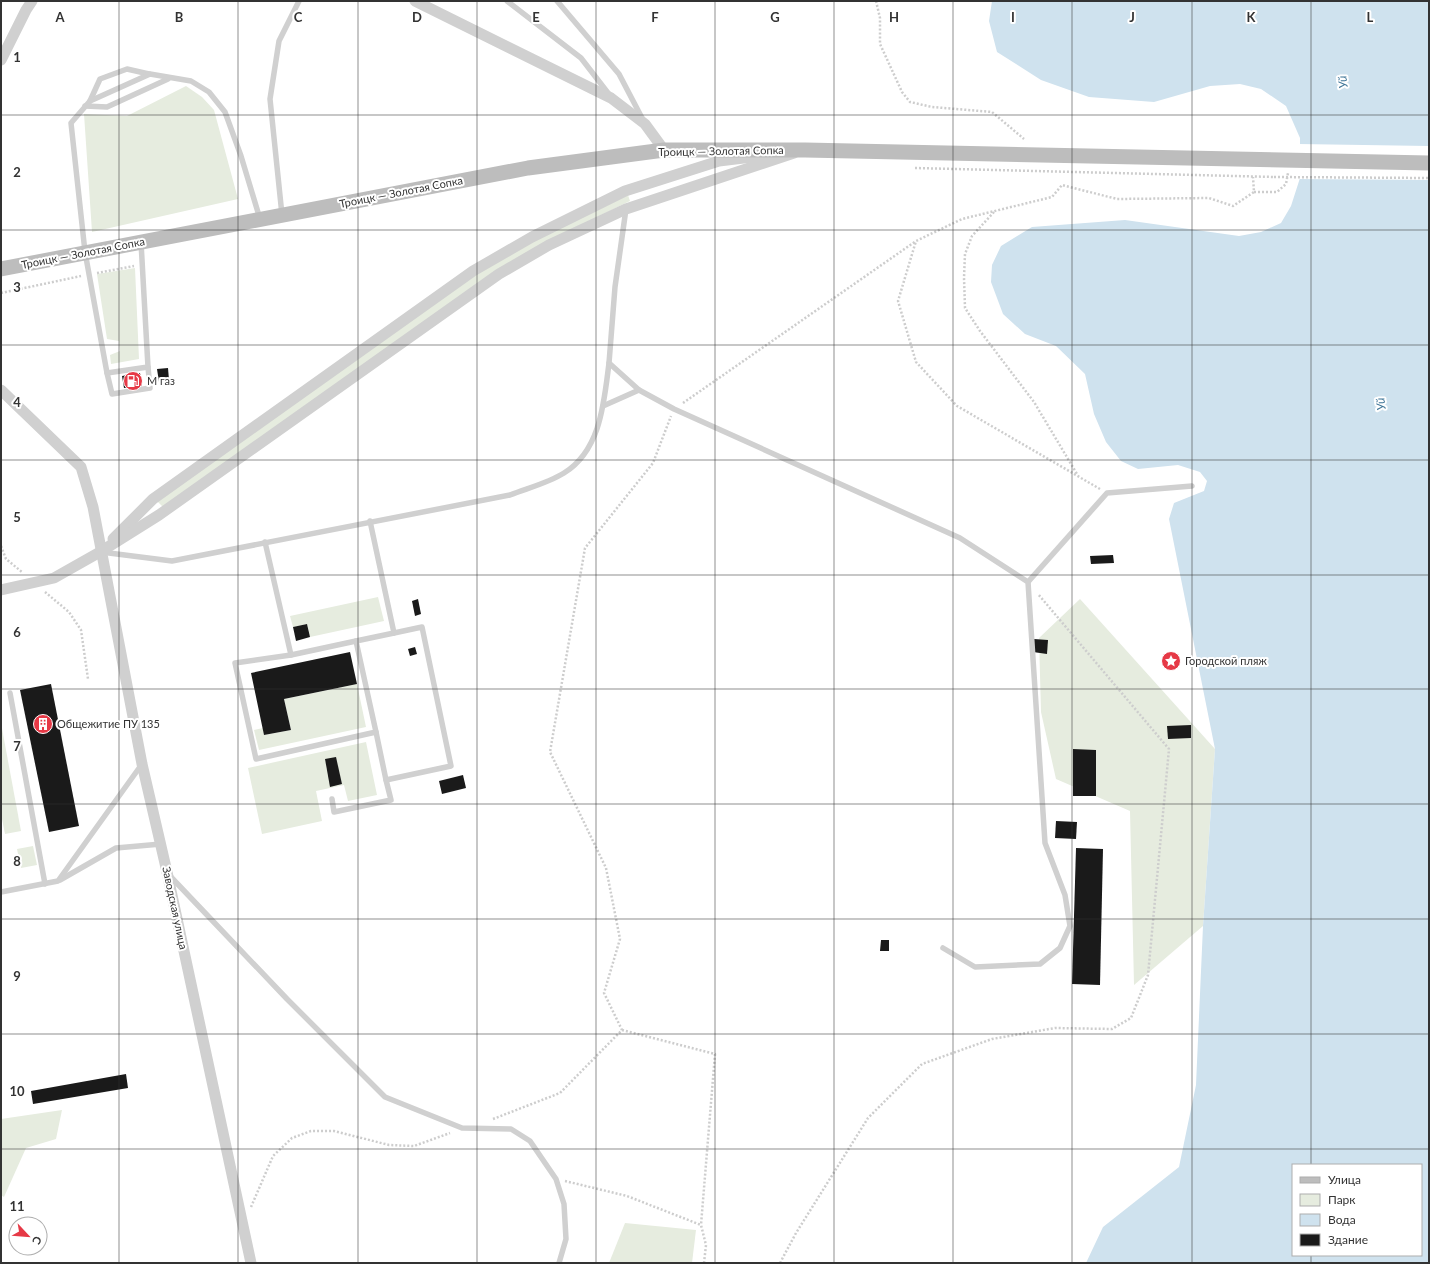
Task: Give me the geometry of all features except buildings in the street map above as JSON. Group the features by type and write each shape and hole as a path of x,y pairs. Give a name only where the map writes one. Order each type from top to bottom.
{"street":[{"path":"1,60 32,1"},
{"path":"415,1 611,98 645,124 664,150"},
{"name":"Троицк — Золотая Сопка","path":"1,269 528,168 664,150 804,150 1275,161 1429,163"},
{"path":"1,590 54,578 100,552 159,515 499,274 550,245 626,209 804,150"},
{"path":"100,552 153,499 473,270 525,240 625,191 719,161 804,150"},
{"name":"Заводская улица","path":"1,390 80,467 93,507 100,552 142,764 161,844 252,1263"}],"lane":[{"path":"282,215 270,99 279,41 299,1"},
{"path":"507,1 581,58 611,98"},
{"path":"557,1 619,74 645,124"},
{"path":"141,242 150,388 112,394 85,252 71,123 90,101 100,79 127,69 169,79 191,81 209,92 225,112 241,156 260,219"},
{"path":"90,101 150,74"},
{"path":"85,106 107,107 169,79"},
{"path":"100,552 172,561 370,521 510,495 565,472 584,455 598,426 604,406 615,287 626,209"},
{"path":"609,363 639,390 674,409 960,538 1028,582"},
{"path":"107,373 148,367"},
{"path":"604,406 639,390"},
{"path":"943,948 975,967 1040,964 1060,948 1070,926 1065,895 1045,843 1028,582 1107,492 1192,486"},
{"path":"370,521 394,633"},
{"path":"265,542 291,655"},
{"path":"376,732 256,759 235,663 291,655 422,627 451,766 386,780"},
{"path":"332,799 334,812 391,800 356,641"},
{"path":"10,693 46,884"},
{"path":"58,881 142,764"},
{"path":"1,892 58,881 116,848 161,844"},
{"path":"167,872 287,999 385,1097 462,1128 511,1129 530,1141 556,1179 564,1204 566,1239 559,1263"}],"path":[{"path":"876,1 880,18 880,44 902,92 910,102 932,107 992,112 1024,139"},
{"path":"704,1263 706,1246 701,1225 715,1054 622,1030 604,993 620,939 606,868 550,752 585,548 653,463 674,409 916,241 962,219 1052,197 1062,185 1117,199 1209,198 1233,206 1254,192 1277,192 1286,184 1289,166"},
{"path":"915,168 1253,177 1429,178"},
{"path":"1253,177 1254,192"},
{"path":"994,211 972,236 965,254 965,308 980,331 1034,402 1078,476"},
{"path":"916,241 898,301 916,362 957,406 1107,492"},
{"path":"1,293 142,264"},
{"path":"1,546 6,559 69,612 81,630 88,678"},
{"path":"780,1263 796,1233 868,1118 922,1064 992,1038 1055,1028 1112,1029 1131,1018 1148,975 1170,749 1028,582"},
{"path":"475,1129 479,1124 560,1093 622,1030"},
{"path":"243,1226 274,1156 292,1138 311,1131 334,1131 388,1145 414,1146 462,1128"},
{"path":"556,1179 627,1196 701,1225"}],"green space":[{"path":"186,86 202,97 214,110 238,199 92,232 84,114 127,116"},
{"path":"628,195 630,201 568,231 163,507 157,501 469,279 513,251"},
{"path":"135,268 139,359 111,364 110,355 120,351 119,341 107,339 97,274"},
{"path":"378,597 384,621 310,637 307,624 293,627 290,616"},
{"path":"1080,599 1215,749 1203,926 1134,985 1130,811 1056,779 1041,712 1039,638"},
{"path":"357,684 366,727 259,750 254,730 263,728 264,735 291,730 284,699"},
{"path":"1,723 21,831 5,834 1,814"},
{"path":"366,742 377,795 348,801 344,785 316,791 322,821 262,834 248,768"},
{"path":"33,846 37,865 21,868 17,849"},
{"path":"62,1110 56,1139 26,1148 4,1197 1,1195 1,1119"},
{"path":"625,1223 696,1230 692,1263 609,1263"}],"water":[{"name":"Уй","path":"992,1 1429,1 1429,1263 1086,1263 1103,1227 1179,1167 1196,1085 1203,926 1215,749 1169,519 1174,503 1204,491 1207,481 1200,472 1178,465 1138,469 1121,461 1106,442 1094,414 1085,374 1056,346 1025,334 1003,314 991,282 992,265 1001,246 1032,227 1125,220 1239,236 1261,232 1281,223 1291,206 1300,178 1300,138 1286,106 1261,89 1240,84 1210,86 1154,102 1089,97 1041,80 997,52 989,21"}],"pier":[{"path":"1298,144 1429,146 1429,180 1298,179"}],"place":[{"name":"М газ","path":"133,381"},
{"name":"Городской пляж","path":"1171,661"},
{"name":"Общежитие ПУ 135","path":"43,724"}]}
